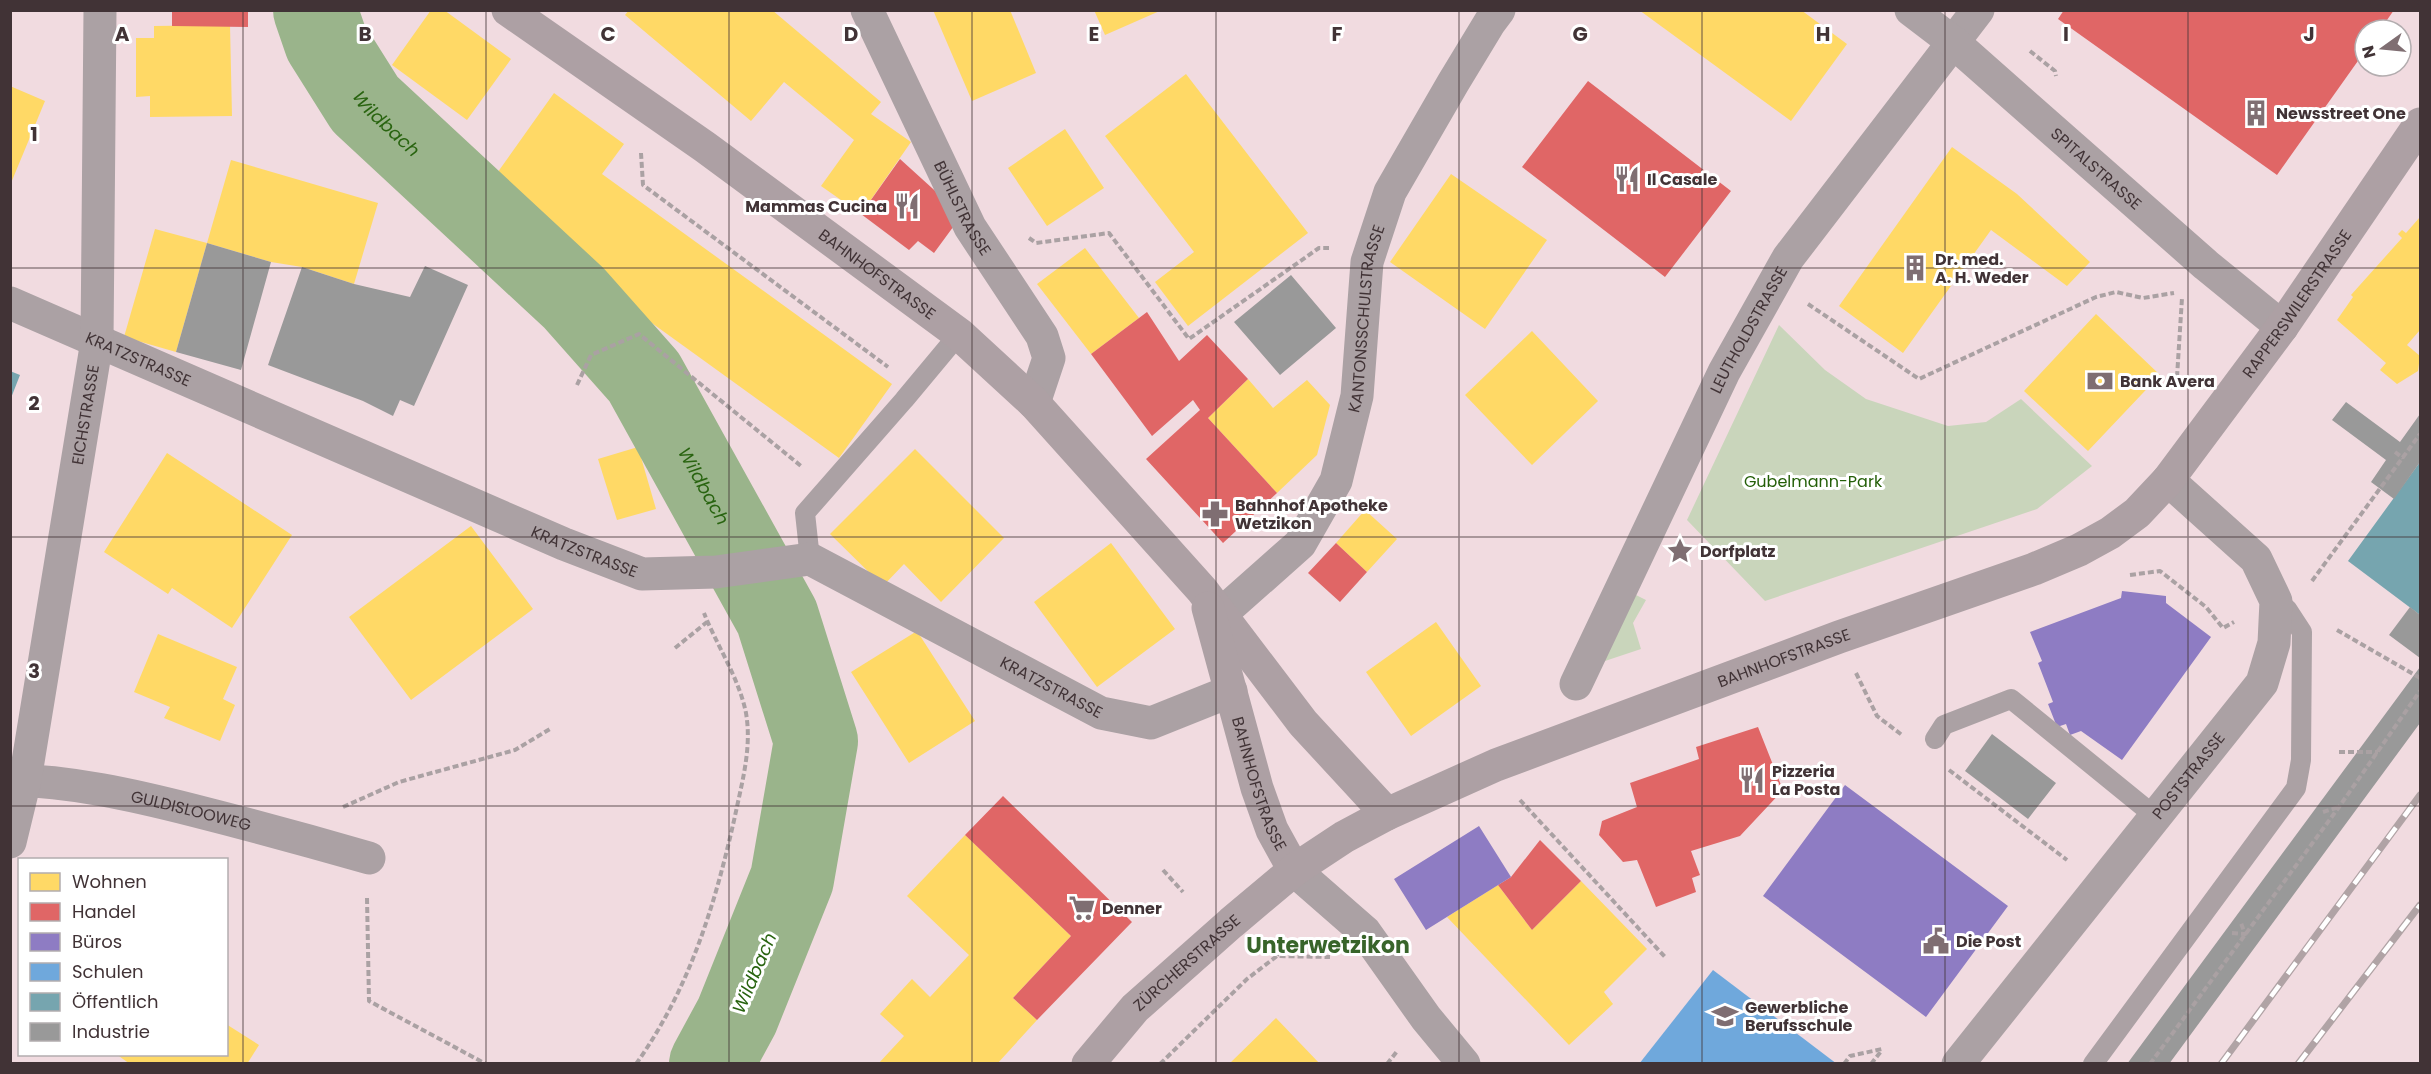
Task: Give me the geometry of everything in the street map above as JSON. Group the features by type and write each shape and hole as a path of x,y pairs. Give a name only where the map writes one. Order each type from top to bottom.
{"main road":[{"name":"BAHNHOFSTRASSE","path":"508,10 714,154 959,334 1034,403 1212,602 1310,732 1387,814"},
{"name":"RAPPERSWILERSTRASSE","path":"2168,480 2282,327 2421,124"},
{"name":"BAHNHOFSTRASSE","path":"1212,602 1231,692 1257,788 1272,830 1294,870 1344,837 1387,814 1496,765 2079,550 2110,533 2137,513 2168,480"},
{"name":"ZÜRCHERSTRASSE","path":"1088,1064 1135,1008 1294,870"}],"street":[{"name":"EICHSTRASSE","path":"10,842 18,780 97,341 100,10"},
{"name":"BÜHLSTRASSE","path":"867,10 970,227 1042,336 1049,358 1034,403"},
{"name":"KANTONSSCHULSTRASSE","path":"1212,602 1300,544 1336,481 1357,396 1367,262 1372,245 1394,183 1499,10"},
{"name":"SPITALSTRASSE","path":"1911,10 1953,42 2206,266 2282,327"},
{"name":"LEUTHOLDSTRASSE","path":"1575,684 1724,372 1788,258 1978,10"},
{"name":"KRATZSTRASSE","path":"10,303 564,544 642,574 706,573 802,560 1101,713 1151,723 1231,692"},
{"name":"POSTSTRASSE","path":"1958,1064 2262,683 2274,643 2276,601 2256,559 2168,480"},
{"name":"GULDISLOOWEG","path":"18,780 138,797 285,833 369,858"},
{"path":"1294,870 1365,932 1426,1018 1464,1064"}],"lane":[{"path":"802,560 805,513 959,334"},
{"path":"2093,1064 2296,788 2301,760 2302,632 2287,609 2276,601"},
{"path":"1935,739 1944,725 2011,699 2156,817"}],"path":[{"path":"2028,49 2055,71"},
{"path":"641,147 643,185 915,387"},
{"path":"1026,236 1036,243 1108,233 1190,339 1319,248 1372,245"},
{"path":"1845,330 1919,379 2096,297 2116,292 2143,298 2182,292 2177,377"},
{"path":"577,385 591,355 639,334 827,488"},
{"path":"2310,584 2421,434"},
{"path":"2395,452 2403,458"},
{"path":"2130,575 2160,571 2206,607 2223,628"},
{"path":"636,1064 689,971 707,925 725,859 746,762 748,731 741,694 702,608 706,573"},
{"path":"675,648 707,622"},
{"path":"2329,625 2421,678"},
{"path":"1839,637 1877,716 1905,737"},
{"path":"2150,1064 2339,807 2421,691"},
{"path":"285,833 399,782 515,750 550,729"},
{"path":"2338,752 2378,752"},
{"path":"1942,765 2101,886"},
{"path":"1520,799 1665,957"},
{"path":"2319,813 2339,807"},
{"path":"369,858 367,873 369,1001 486,1064"},
{"path":"1163,870 1183,892"},
{"path":"2240,920 2245,934"},
{"path":"2230,933 2245,934"},
{"path":"1160,1064 1246,979 1277,956 1333,957"},
{"path":"2156,1044 2160,1050"},
{"path":"1844,1064 1850,1056 1882,1049 1871,1064"},
{"path":"2152,1049 2160,1050"}],"green space":[{"name":"Gubelmann-Park","path":"1779,325 1825,370 1866,399 1948,426 1986,422 2021,399 2092,466 2037,509 1765,601 1687,520"},
{"path":"1634,594 1646,600 1633,623 1641,649 1596,664"}],"building: Wohnen":[{"path":"431,10 444,10 511,59 467,120 392,65"},
{"path":"629,10 772,10 881,102 871,114 911,142 861,214 821,186 854,140 784,82 751,121 625,15"},
{"path":"933,10 1010,10 1036,73 972,101"},
{"path":"1094,10 1162,10 1105,35"},
{"path":"1639,10 1801,10 1847,44 1791,121"},
{"path":"230,25 232,116 150,117 150,96 136,97 136,38 154,38 154,26"},
{"path":"1186,74 1308,233 1188,326 1155,282 1194,252 1105,136"},
{"path":"10,86 45,101 11,183 10,183"},
{"path":"554,93 624,144 602,174 892,384 839,458 577,269 582,262 547,236 552,229 490,183"},
{"path":"1065,129 1104,188 1047,226 1008,168"},
{"name":"Dr. med. A. H. Weder","path":"1952,147 2017,194 2090,262 2067,286 1991,230 1903,353 1839,306"},
{"path":"231,160 378,203 354,284 302,267 271,262 207,243"},
{"path":"1451,174 1547,240 1485,329 1390,262"},
{"path":"2420,217 2420,330 2407,345 2420,356 2418,371 2397,384 2380,370 2386,363 2337,320 2353,297 2351,295 2402,238 2398,234 2402,230 2406,233"},
{"path":"155,229 207,243 176,352 124,337"},
{"path":"1085,248 1139,318 1091,354 1037,284"},
{"path":"2096,314 2160,375 2088,451 2024,391"},
{"path":"1532,331 1598,401 1532,465 1465,395"},
{"path":"1248,379 1273,408 1307,380 1330,405 1317,455 1277,493 1208,418"},
{"path":"638,447 656,509 617,520 598,459"},
{"path":"915,449 1004,538 941,602 904,564 883,586 830,534"},
{"path":"167,453 292,535 232,628 172,588 168,594 104,552"},
{"path":"1365,510 1397,539 1367,572 1336,543"},
{"path":"471,526 533,609 411,700 349,617"},
{"path":"1111,543 1175,629 1097,687 1034,602"},
{"path":"1436,622 1481,686 1411,736 1366,672"},
{"path":"917,631 975,721 909,763 851,672"},
{"path":"158,634 237,667 223,699 235,705 220,741 164,718 170,707 134,692"},
{"path":"965,835 1071,936 1013,998 1037,1020 997,1064 878,1064 904,1036 880,1014 912,979 930,997 969,955 907,896"},
{"path":"1581,881 1647,949 1604,992 1613,1004 1569,1045 1447,917 1498,885 1532,930"},
{"path":"1276,1018 1320,1064 1229,1064"},
{"path":"228,1025 259,1045 247,1064 130,1064 119,1056 228,1056"}],"building: Handel":[{"path":"172,10 248,10 248,27 172,26"},
{"name":"Newsstreet One","path":"2064,10 2394,10 2388,18 2353,18 2353,68 2277,175 2058,19"},
{"name":"Il Casale","path":"1588,81 1731,191 1665,277 1522,167"},
{"name":"Mammas Cucina","path":"900,159 943,198 956,223 934,253 918,241 909,250 861,214"},
{"path":"1147,312 1179,361 1207,335 1248,379 1208,418 1277,493 1223,543 1146,459 1200,410 1193,400 1152,436 1091,354"},
{"path":"1336,543 1367,572 1340,602 1308,573"},
{"path":"1758,727 1783,790 1740,836 1691,851 1700,875 1692,878 1696,892 1656,907 1637,860 1623,862 1599,835 1602,821 1637,807 1630,783 1699,759 1696,747"},
{"path":"1003,796 1132,922 1037,1020 1013,998 1071,936 965,835"},
{"path":"1540,840 1581,881 1532,930 1498,885 1511,877"}],"building: Büros":[{"path":"2122,591 2166,596 2166,603 2211,637 2122,760 2081,731 2070,735 2066,724 2057,727 2048,704 2053,702 2038,663 2042,661 2030,632 2121,598"},
{"path":"1845,785 2008,906 1926,1017 1763,896"},
{"path":"1479,826 1511,877 1426,930 1394,879"}],"building: Schulen":[{"name":"Gewerbliche Berufsschule","path":"1713,970 1837,1064 1639,1064"}],"building: Öffentlich":[{"path":"10,371 20,375 11,398 10,398"},
{"path":"2420,462 2420,615 2348,561"}],"building: Industrie":[{"path":"207,243 271,262 241,370 176,352"},
{"path":"425,266 468,285 414,406 400,400 393,416 363,401 268,365 302,267 354,284 410,297"},
{"path":"1291,275 1336,328 1280,375 1234,322"},
{"path":"2346,402 2400,442 2420,414 2420,462 2394,499 2371,482 2386,460 2332,420"},
{"path":"2410,607 2420,615 2420,658 2389,635"},
{"path":"2420,667 2420,723 2169,1064 2127,1064"},
{"path":"1992,734 2056,783 2028,819 1965,771"}],"waterway":[{"name":"Wildbach","path":"315,10 326,42 365,104 574,298 644,377 777,617 816,741 792,879 737,1016 711,1064"}],"railway":[{"path":"2221,1064 2420,795"},
{"path":"2298,1064 2420,905"}],"place":[{"name":"Newsstreet One","path":"2256,113"},
{"name":"Il Casale","path":"1627,179"},
{"name":"Mammas Cucina","path":"907,206"},
{"name":"Dr. med. A. H. Weder","path":"1915,268"},
{"name":"Bank Avera","path":"2100,381"},
{"name":"Bahnhof Apotheke Wetzikon","path":"1215,514"},
{"name":"Dorfplatz","path":"1680,551"},
{"name":"Pizzeria La Posta","path":"1752,780"},
{"name":"Denner","path":"1082,908"},
{"name":"Die Post","path":"1936,941"},
{"name":"Gewerbliche Berufsschule","path":"1725,1016"}],"district":[{"name":"Unterwetzikon","path":"1328,945"}]}
